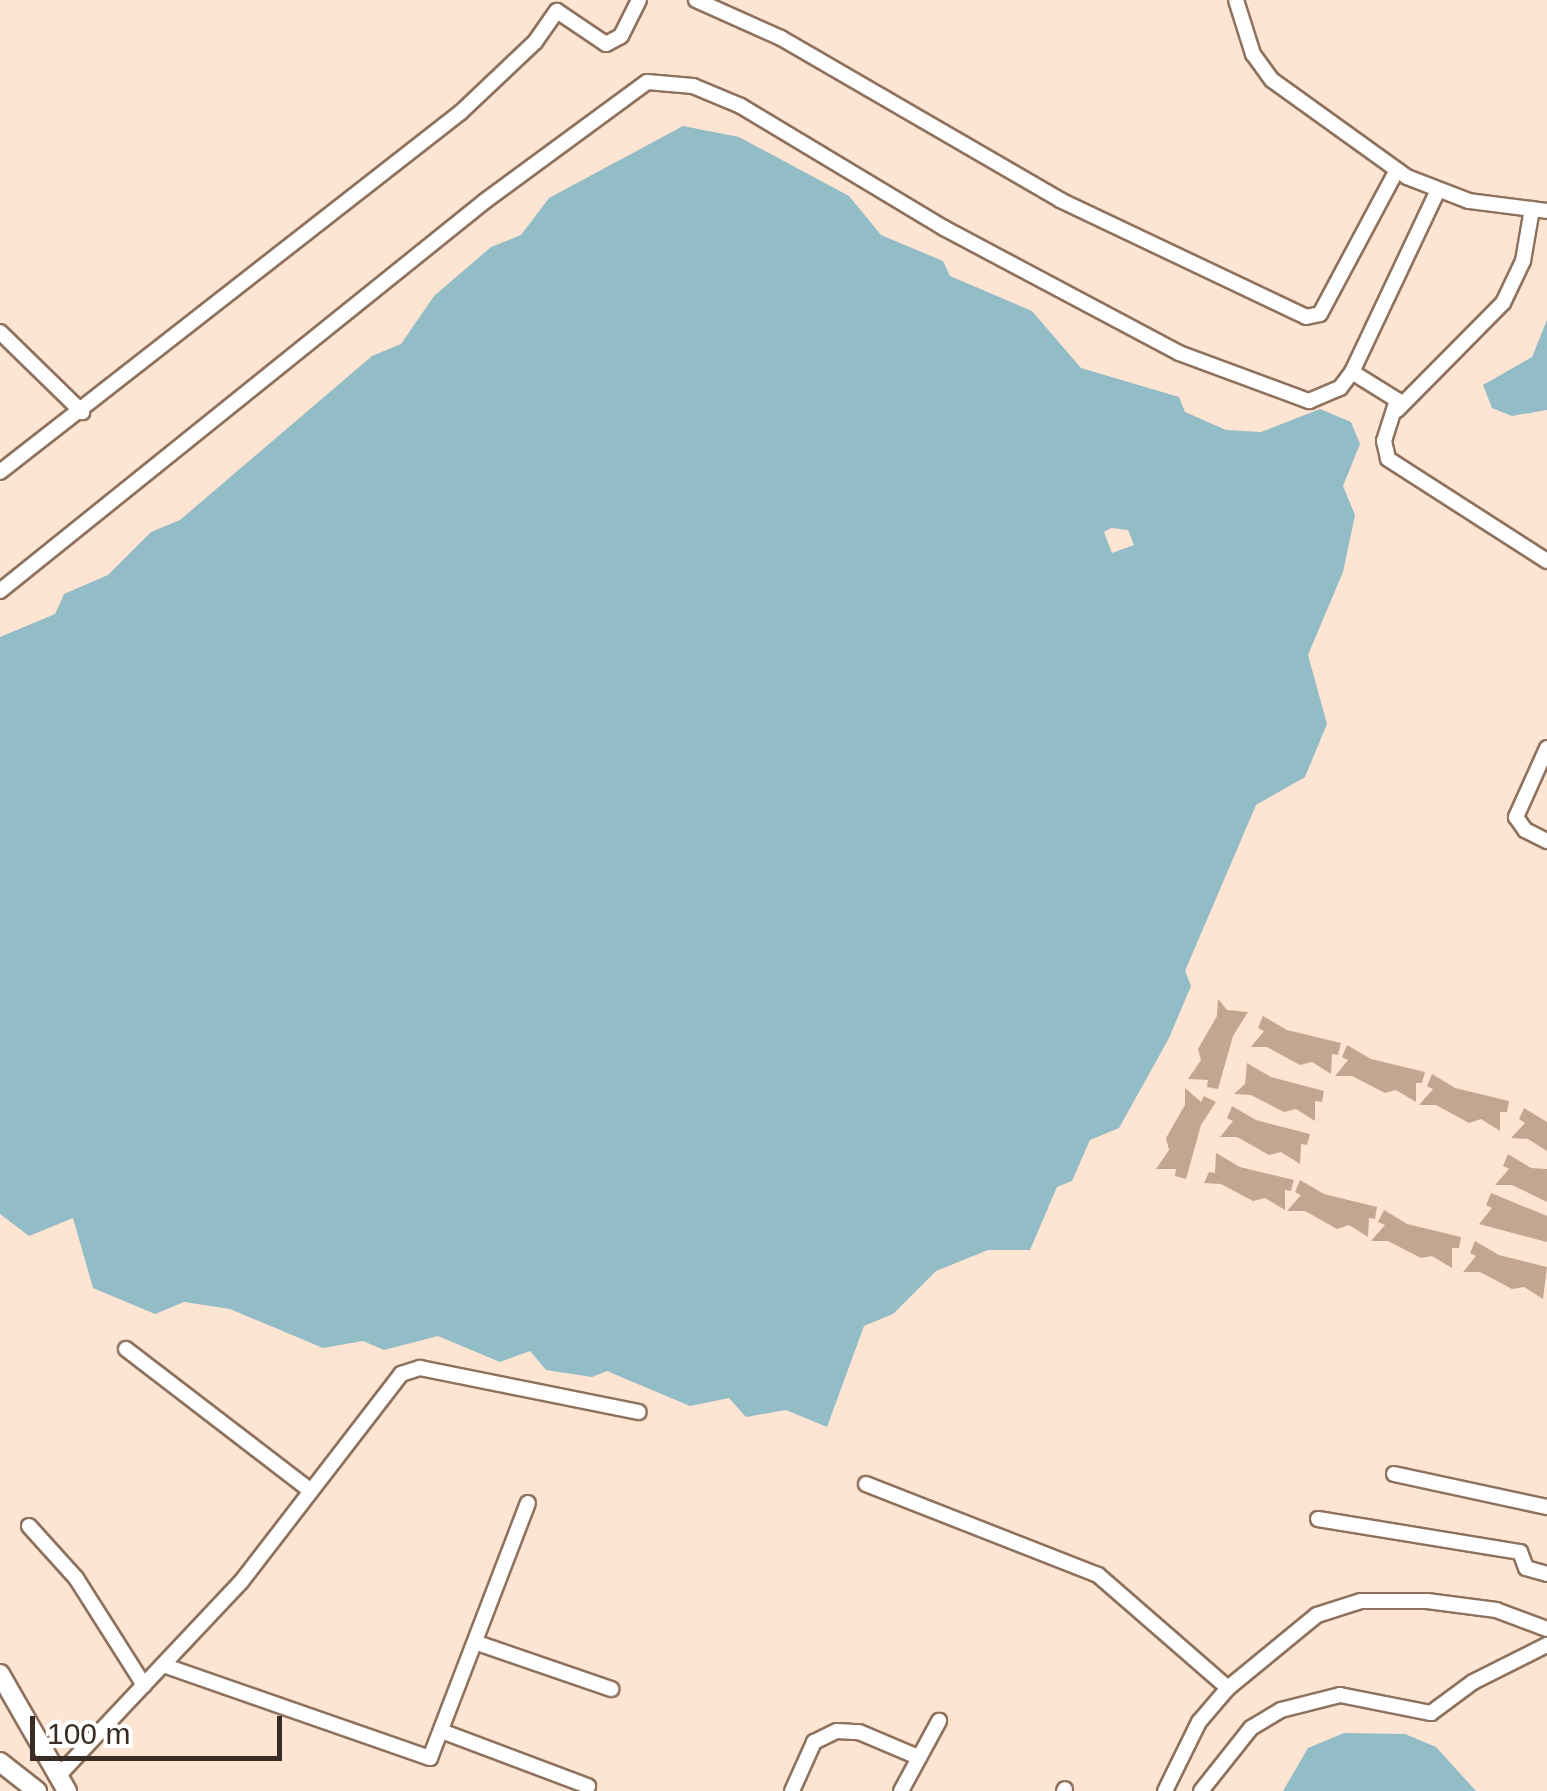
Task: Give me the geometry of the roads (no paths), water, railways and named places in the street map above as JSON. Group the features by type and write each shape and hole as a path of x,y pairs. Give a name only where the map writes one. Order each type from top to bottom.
{"street":[{"path":"0,472 82,412 462,112 536,42 558,6 606,44 621,36 638,0"},
{"path":"696,0 780,38 1060,200 1306,318 1320,314 1397,170"},
{"path":"1236,0 1252,54 1272,80 1397,170 1437,192 1540,210 1523,261 1502,303 1397,410 1384,442 1388,459 1547,562"},
{"path":"0,591 500,189 647,82 693,86 741,106 944,228 1203,364 1309,401 1340,388 1352,372 1437,192"},
{"path":"0,332 82,412"},
{"path":"1352,372 1394,397 1397,410"},
{"path":"1547,748 1516,816 1525,830 1547,840"},
{"path":"126,1349 312,1491"},
{"path":"0,1674 63,1783 144,1685 241,1582 410,1369 639,1412"},
{"path":"1394,1474 1547,1507"},
{"path":"866,1484 1098,1575 1228,1688"},
{"path":"163,1665 430,1758 444,1732 528,1503"},
{"path":"1318,1519 1520,1552 1526,1568 1547,1574"},
{"path":"29,1526 76,1578 144,1685"},
{"path":"1164,1791 1200,1722 1228,1688 1317,1615 1361,1601 1496,1610 1547,1629"},
{"path":"477,1643 611,1690"},
{"path":"1202,1791 1251,1728 1280,1710 1340,1695 1430,1713 1473,1682 1547,1644"},
{"path":"901,1791 939,1721"},
{"path":"792,1791 814,1742 837,1731 859,1732 918,1758"},
{"path":"444,1732 588,1786"},
{"path":"0,1762 37,1791"}],"water":[{"path":"683,126 739,137 849,196 881,235 943,261 950,276 1032,311 1081,368 1179,397 1185,412 1226,430 1261,432 1320,409 1351,422 1360,444 1343,486 1355,515 1343,572 1308,655 1327,724 1305,777 1256,805 1185,971 1191,986 1169,1038 1119,1128 1090,1140 1072,1181 1057,1187 1030,1250 988,1250 936,1271 893,1314 864,1326 827,1427 786,1410 746,1417 729,1398 690,1406 607,1371 592,1377 546,1370 530,1351 500,1362 438,1336 384,1350 363,1341 323,1348 230,1309 184,1302 155,1314 93,1288 73,1218 29,1236 0,1214 0,637 55,614 64,594 108,575 151,532 180,520 372,356 401,344 434,296 491,247 521,235 549,198","holes":["1111,528 1128,530 1134,545 1112,553 1104,532"]},
{"path":"1547,320 1547,410 1512,416 1492,408 1483,385 1532,357"},
{"path":"1344,1733 1405,1734 1436,1747 1476,1791 1283,1791 1308,1748"}]}
